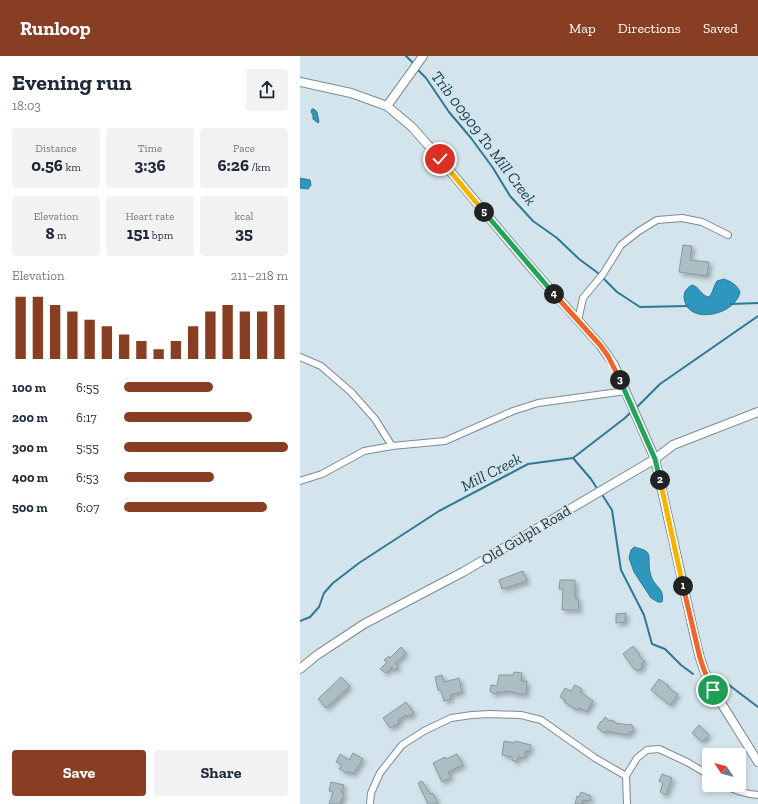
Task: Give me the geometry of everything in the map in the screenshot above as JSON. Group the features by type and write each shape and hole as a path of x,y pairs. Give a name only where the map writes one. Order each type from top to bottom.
{"street":[{"path":"387,106 421,58"},
{"path":"300,82 351,93 387,106 412,127 608,356 626,390 655,459 704,670 713,690 758,762"},
{"path":"578,322 583,298 603,274 621,245 639,231 658,220 682,218 702,222 728,235"},
{"path":"300,357 321,366 351,392 375,419 392,446"},
{"path":"300,481 322,474 364,451 392,446 445,441 513,411 538,403 626,390"},
{"name":"Old Gulph Road","path":"300,670 317,655 364,624 463,572 655,459 673,445 758,412"},
{"path":"370,804 371,793 380,773 402,745 424,730 450,718 472,715 521,715 541,720 596,758 626,776"},
{"path":"627,804 626,776 637,758 647,750 659,749 702,771"},
{"path":"744,792 758,796"}],"water":[{"path":"312,109 317,112 318,123 313,119 311,112"},
{"path":"300,178 310,180 311,185 308,189 300,188"},
{"path":"724,279 734,284 740,292 736,300 729,307 721,312 701,314 693,312 687,306 684,295 690,286 695,286 704,295 709,297 717,281"},
{"path":"634,547 642,549 648,553 650,574 661,591 663,597 662,602 658,602 651,598 634,572 629,558 631,550"}],"building":[{"path":"683,245 692,246 690,260 709,262 707,276 679,272"},
{"path":"523,571 527,581 502,589 499,580"},
{"path":"560,580 575,580 575,598 578,598 579,610 562,610 563,589 559,589"},
{"path":"626,613 625,622 616,623 616,614"},
{"path":"633,646 640,655 639,656 645,661 641,664 643,666 638,671 636,669 635,670 623,654"},
{"path":"401,647 406,653 395,663 398,667 394,671 392,667 386,673 380,669 387,662 384,660 389,656 390,658"},
{"path":"514,672 522,673 521,681 527,681 526,694 516,694 505,691 497,692 496,694 490,691 491,685 497,686 499,675 513,675"},
{"path":"442,675 444,682 459,678 462,692 450,695 451,699 444,701 441,690 438,690 435,677"},
{"path":"341,677 350,686 326,708 318,699"},
{"path":"659,679 669,686 668,688 678,694 670,705 651,690"},
{"path":"575,685 582,689 580,692 593,701 586,712 579,708 577,710 564,702 565,700 560,697 565,688 571,691"},
{"path":"406,702 414,713 408,717 406,715 398,720 399,723 390,728 383,718"},
{"path":"605,717 610,721 614,721 615,723 631,724 634,729 627,735 606,731 605,733 597,728"},
{"path":"699,725 709,735 702,742 692,733"},
{"path":"504,741 515,743 515,741 531,745 529,752 526,751 524,758 518,757 517,762 512,760 512,757 502,755"},
{"path":"353,753 363,759 353,774 339,769 342,765 336,762 340,754 349,760"},
{"path":"457,754 463,765 448,772 451,777 442,782 433,763 445,757 446,759"},
{"path":"662,774 672,778 666,795 660,792 663,783 659,781"},
{"path":"422,781 430,794 433,793 438,804 428,804 418,783"},
{"path":"331,782 344,785 341,792 344,793 340,804 329,804 333,792 329,791"},
{"path":"581,792 591,796 589,801 583,800 582,804 575,804 577,796 579,797"}],"waterway":[{"name":"Trib 00909 To Mill Creek","path":"406,56 415,65"},
{"name":"Trib 00909 To Mill Creek","path":"417,69 426,78 449,112 471,138 493,168 510,196 533,221 557,238 579,259 598,273 617,292 640,307 688,306"},
{"name":"Trib 00909 To Mill Creek","path":"731,304 758,303"},
{"name":"Mill Creek","path":"635,409 660,384 758,316"},
{"name":"Mill Creek","path":"300,621 310,617 319,607 324,593 333,583 359,563 439,511 528,464 573,458 631,412"},
{"path":"573,458 591,479 598,490"},
{"path":"601,493 612,510 621,570 644,615 652,644 665,649 681,665 693,674"},
{"path":"715,677 725,682 758,707"}],"route":[{"path":"440,159 528,264 600,345 614,365 655,459 700,658 713,690"}]}
